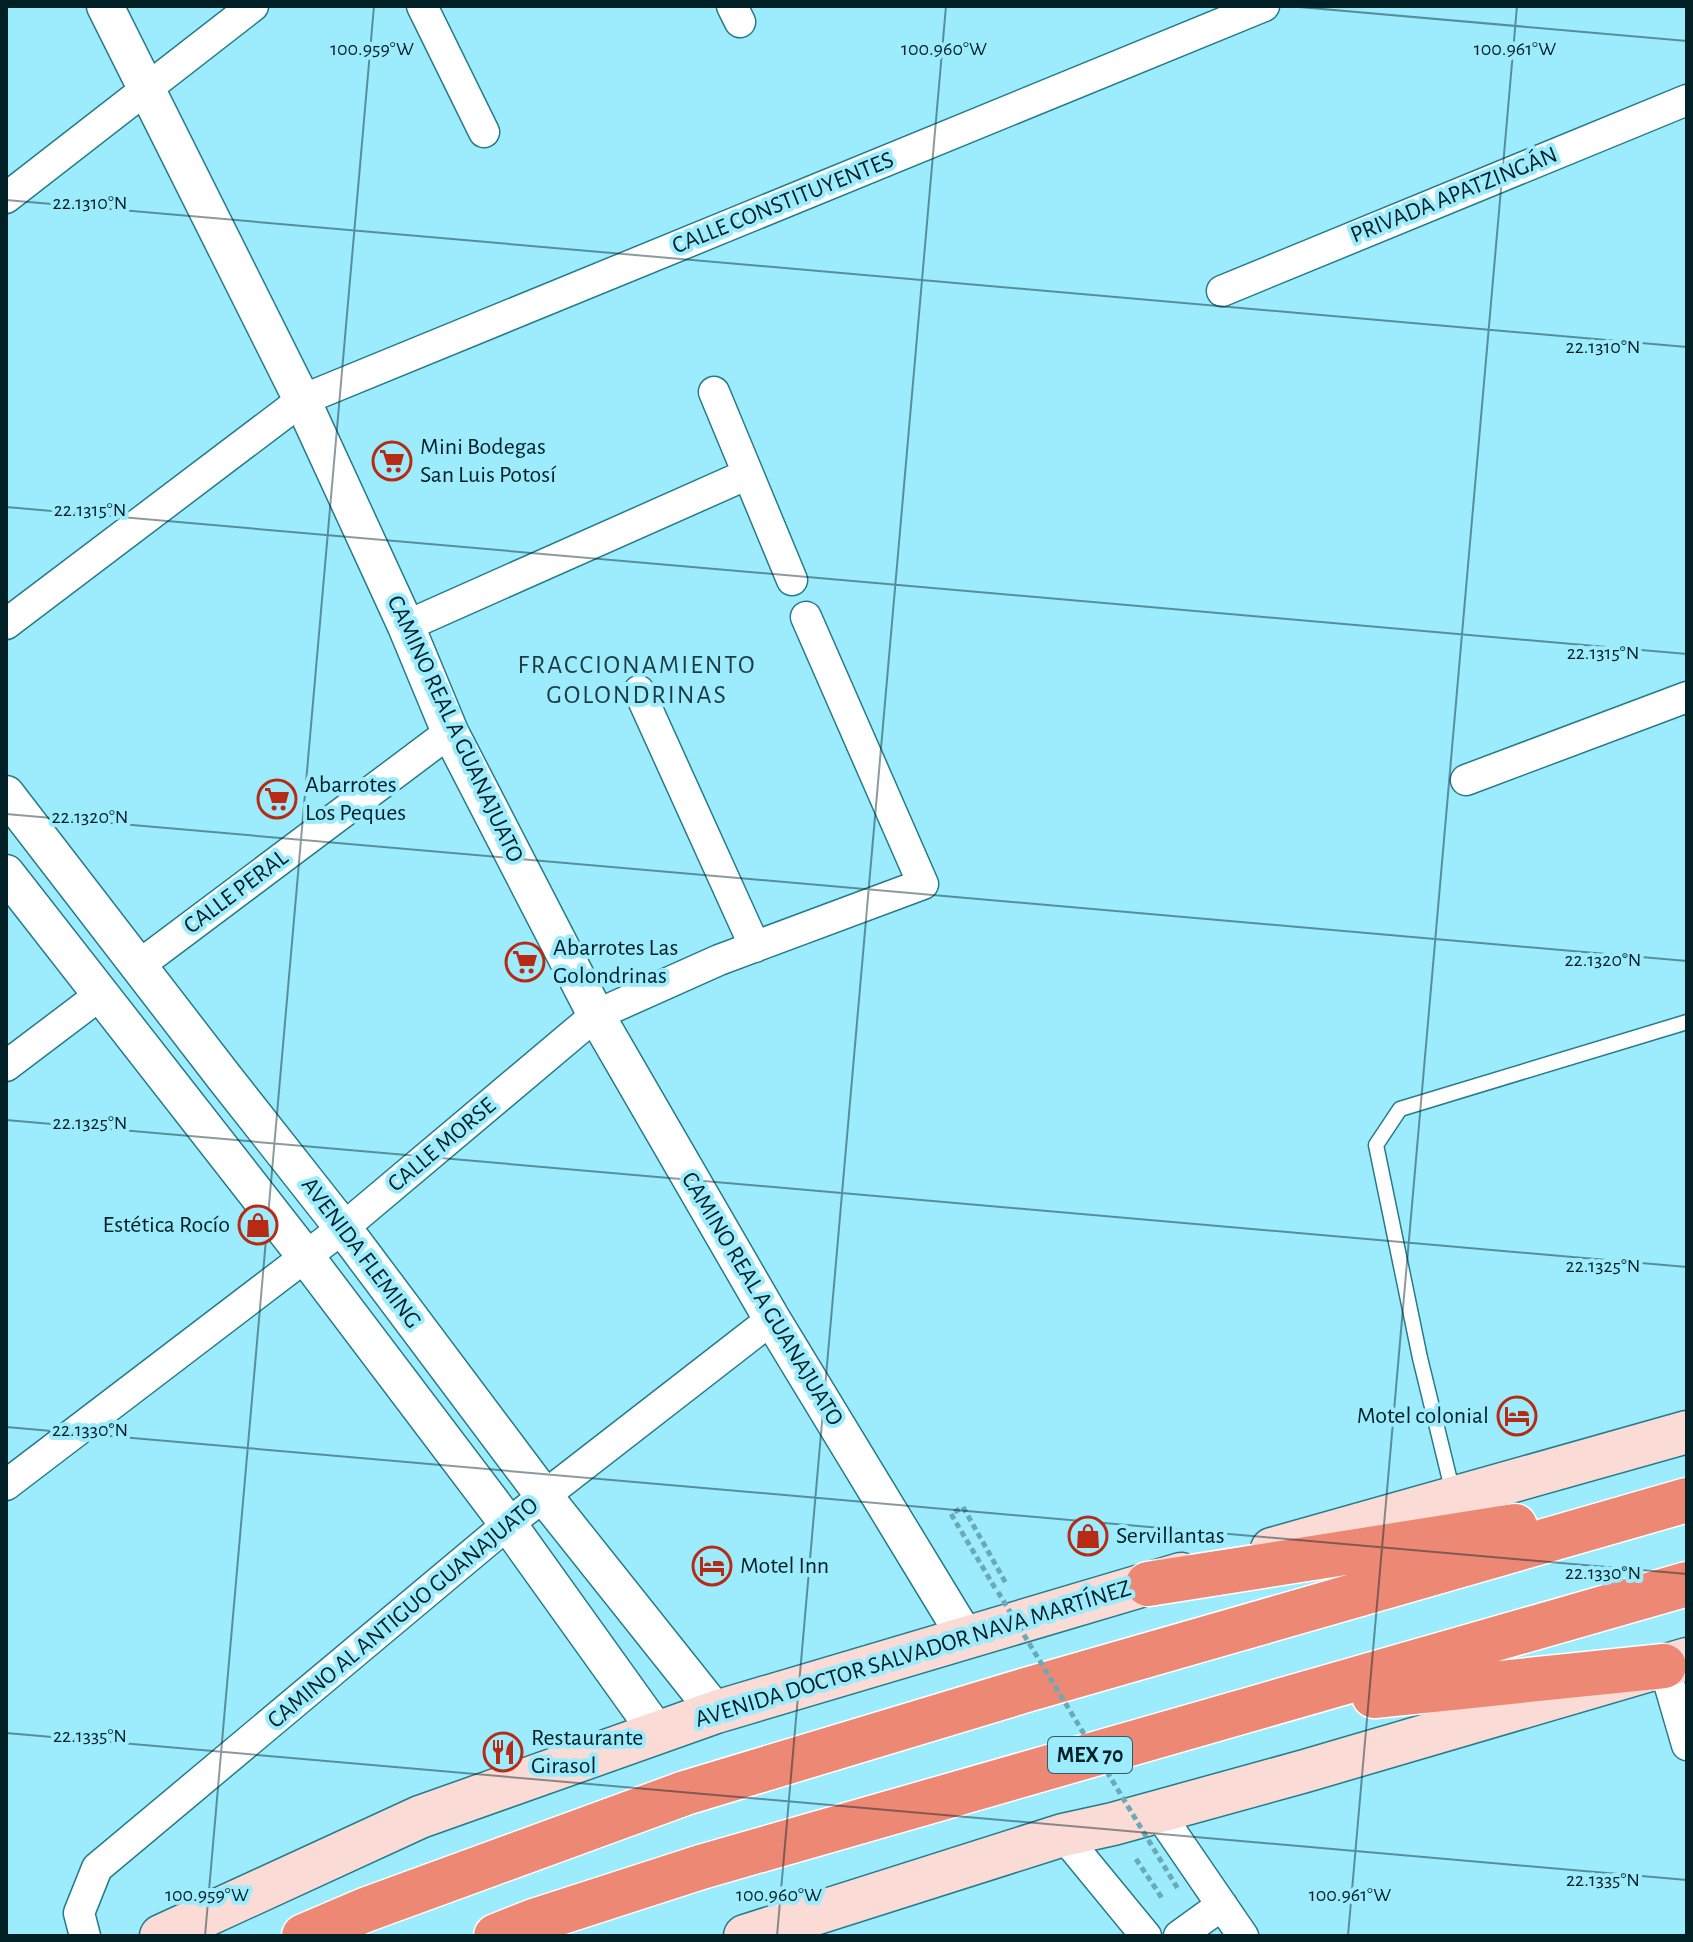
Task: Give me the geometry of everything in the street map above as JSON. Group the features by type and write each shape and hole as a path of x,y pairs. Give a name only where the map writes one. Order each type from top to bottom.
{"highway":[{"path":"1148,1584 1687,1500"},
{"path":"304,1936 365,1910 685,1793 1026,1690 1687,1500"},
{"name":"MEX 70","path":"496,1936 701,1867 1687,1584"},
{"path":"1252,1709 1675,1662"}],"main road":[{"name":"AVENIDA DOCTOR SALVADOR NAVA MARTÍNEZ","path":"161,1936 420,1817 716,1712 1148,1584 1687,1432"},
{"path":"745,1936 1063,1835 1158,1812 1675,1662"}],"street":[{"name":"CAMINO REAL A GUANAJUATO","path":"105,6 302,400 406,626 450,732 596,1015 772,1319 966,1638"},
{"path":"6,198 253,6"},
{"path":"422,6 484,132"},
{"name":"CALLE CONSTITUYENTES","path":"6,624 302,400 1264,6"},
{"name":"PRIVADA APATZINGÁN","path":"1222,291 1687,100"},
{"path":"714,392 792,580"},
{"path":"406,626 748,474"},
{"name":"CALLE MORSE","path":"6,1485 343,1228 596,1015 719,960 923,884 806,617"},
{"path":"639,691 755,947"},
{"path":"1466,780 1687,697"},
{"name":"CALLE PERAL","path":"138,966 450,732"},
{"name":"AVENIDA FLEMING","path":"6,794 343,1228 544,1496 716,1712"},
{"name":"AVENIDA FLEMING","path":"6,873 306,1257 508,1524 657,1732"},
{"path":"6,1066 100,995"},
{"name":"CAMINO AL ANTIGUO GUANAJUATO","path":"85,1936 79,1913 97,1868 508,1524 772,1319"},
{"path":"1675,1662 1687,1745"},
{"path":"1158,1812 1243,1936"},
{"path":"1063,1835 1146,1936"},
{"path":"1179,1936 1222,1905"}],"lane":[{"path":"1454,1498 1420,1358 1376,1145 1400,1109 1687,1022"}],"path":[{"path":"1011,1593 963,1507 951,1514 1178,1889"},
{"path":"1113,1824 1163,1900"}],"place":[{"name":"Mini Bodegas San Luis Potosí","path":"392,461"},
{"name":"Abarrotes Los Peques","path":"277,799"},
{"name":"Abarrotes Las Golondrinas","path":"525,962"},
{"name":"Estética Rocío","path":"258,1225"},
{"name":"Motel colonial","path":"1517,1416"},
{"name":"Servillantas","path":"1088,1536"},
{"name":"Motel Inn","path":"712,1566"},
{"name":"Restaurante Girasol","path":"503,1752"}],"district":[{"name":"FRACCIONAMIENTO GOLONDRINAS","path":"637,680"}]}
